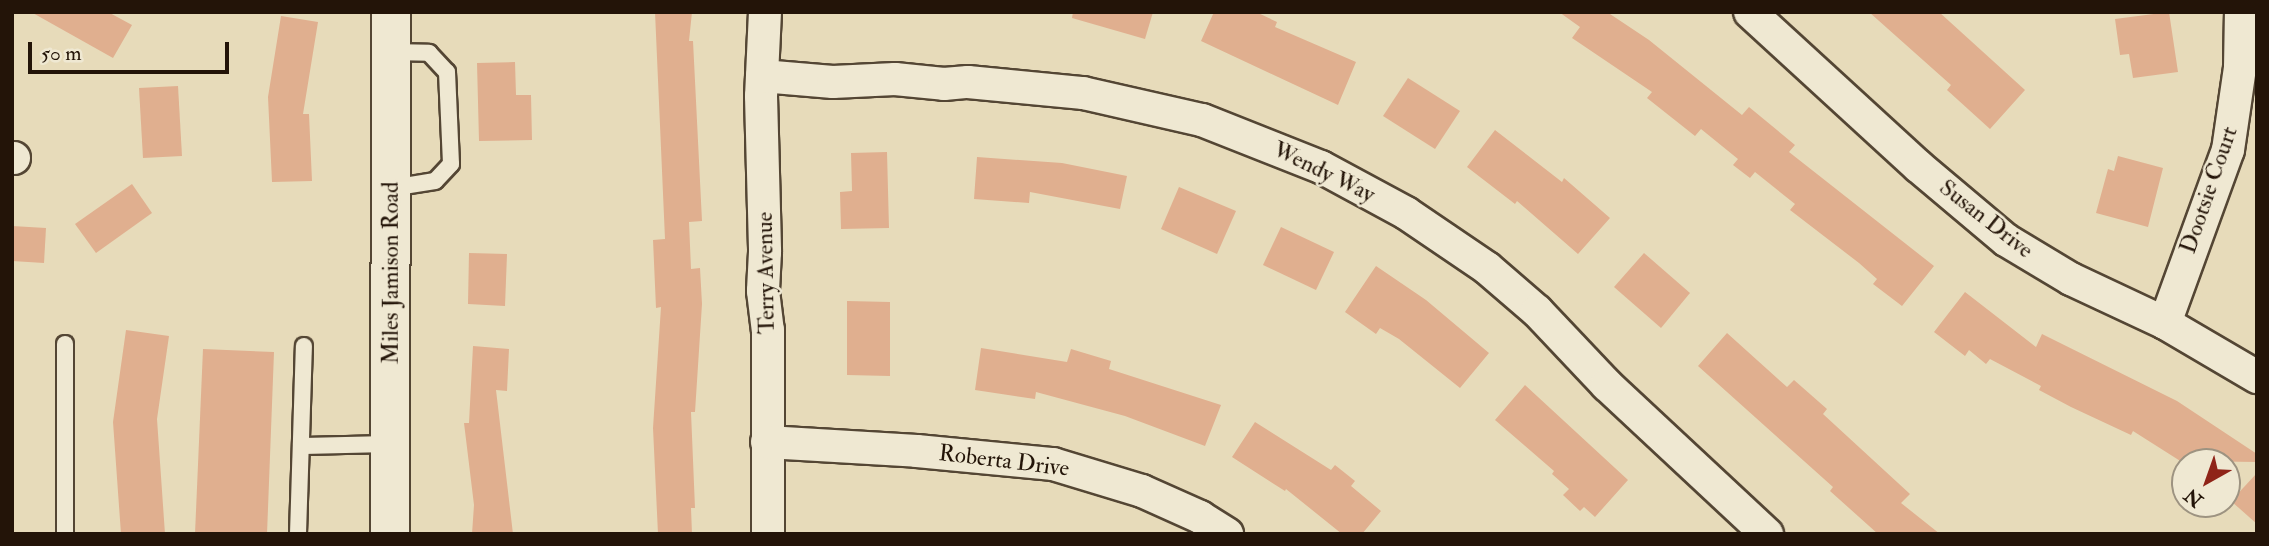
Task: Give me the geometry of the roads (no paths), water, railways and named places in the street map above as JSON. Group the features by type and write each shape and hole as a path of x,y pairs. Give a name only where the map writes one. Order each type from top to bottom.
{"main road":[{"name":"Miles Jamison Road","path":"390,534 391,12"}],"street":[{"name":"Terry Avenue","path":"765,12 762,76 768,534"},
{"name":"Susan Drive","path":"1750,12 1918,166 2006,240 2071,279 2165,323 2257,377"},
{"name":"Dootsie Court","path":"2165,323 2228,150 2240,68 2241,12"},
{"name":"Wendy Way","path":"762,76 833,82 895,79 944,84 968,82 1083,93 1202,120 1321,167 1406,213 1487,268 1537,312 1607,384 1767,534"},
{"name":"Roberta Drive","path":"767,442 917,451 1053,464 1142,491 1200,517 1227,534"}],"lane":[{"path":"390,52 429,53 447,72 451,164 435,181 391,188"},
{"path":"65,344 65,534"},
{"path":"298,534 304,346"},
{"path":"301,446 390,444"}]}
